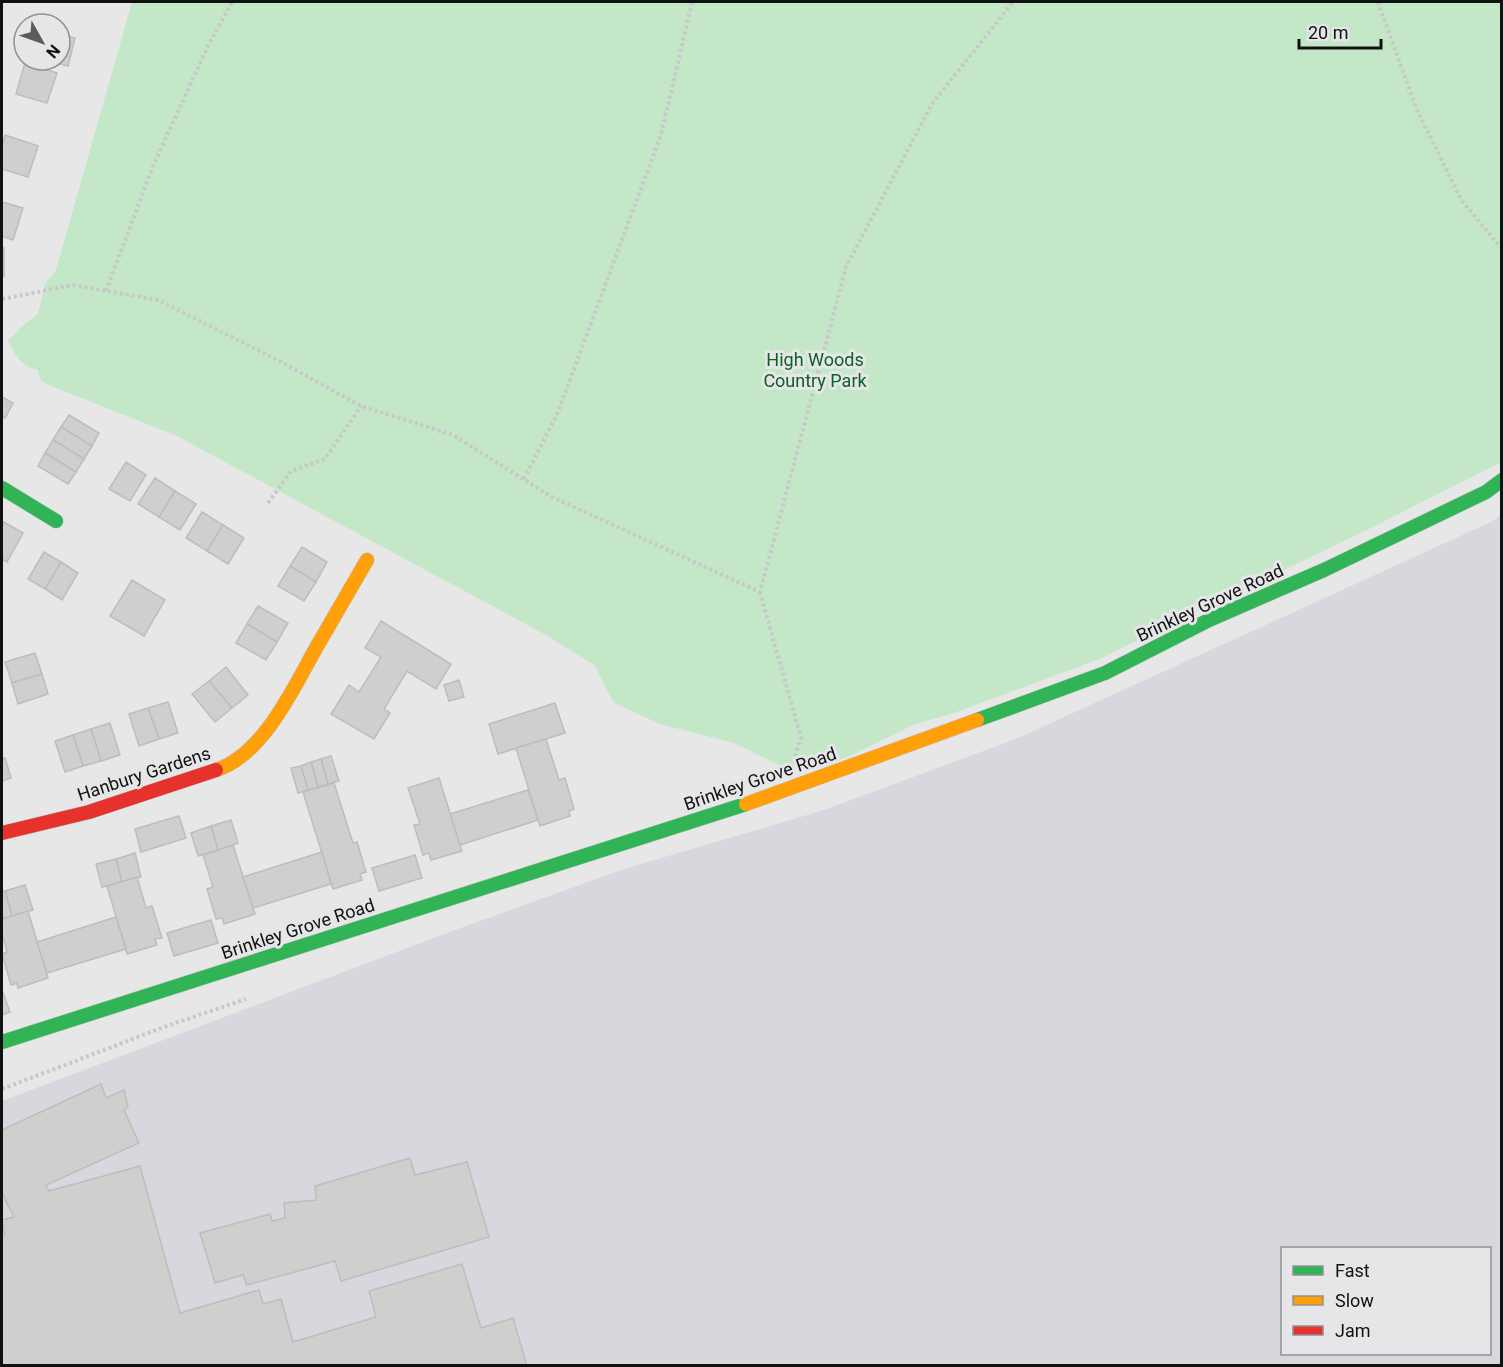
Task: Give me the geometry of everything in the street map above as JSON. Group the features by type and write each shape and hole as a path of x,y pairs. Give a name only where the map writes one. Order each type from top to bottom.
{"street":[{"name":"Brinkley Grove Road","path":"2,1042 781,793 1105,673 1209,620 1324,570 1486,492 1502,480"},
{"path":"2,488 56,521"},
{"name":"Hanbury Gardens","path":"2,833 89,812 226,767 252,747 281,710 367,560"}],"path":[{"path":"106,291 153,166 208,46 231,2"},
{"path":"524,479 558,411 661,135 692,2"},
{"path":"793,760 801,738 760,592 846,267 932,104 1013,2"},
{"path":"1378,2 1416,108 1462,201 1502,249"},
{"path":"2,299 73,285 158,300 361,405 453,435 552,497 760,592"},
{"path":"268,503 291,471 325,459 361,405"}],"shaded area":[{"path":"1501,514 1501,1365 2,1366 2,1101 455,930 624,869 821,811 1016,739 1493,521"}],"green space":[{"name":"High Woods Country Park","path":"132,2 1501,2 1501,462 1373,527 1097,660 954,713 915,724 852,755 814,769 785,768 734,743 660,724 614,703 594,665 546,635 175,435 41,381 37,369 27,366 20,360 8,341 38,314 45,284 56,270"}],"building":[{"path":"22,72 57,73 47,103 16,94"},
{"path":"5,135 38,146 28,177 2,169 2,146"},
{"path":"2,202 23,208 13,240 2,236"},
{"path":"2,248 4,248 4,276 2,276"},
{"path":"2,397 13,403 5,418 2,417"},
{"path":"69,415 99,433 92,446 61,427"},
{"path":"61,427 92,446 84,459 53,440"},
{"path":"53,440 84,459 76,472 45,453"},
{"path":"45,453 76,472 68,484 38,466"},
{"path":"126,462 146,475 130,501 109,489"},
{"path":"155,478 175,491 159,517 138,504"},
{"path":"175,491 196,504 180,530 159,517"},
{"path":"202,512 223,525 207,551 186,538"},
{"path":"4,522 23,533 7,562 2,559"},
{"path":"223,525 244,538 228,564 207,551"},
{"path":"302,547 327,562 316,582 290,566"},
{"path":"44,552 61,562 45,589 28,579"},
{"path":"61,562 78,573 62,600 45,589"},
{"path":"290,566 316,582 304,601 278,586"},
{"path":"132,580 165,600 144,636 110,616"},
{"path":"258,606 288,623 277,642 247,624"},
{"path":"381,621 451,664 436,689 407,671 384,709 390,713 374,739 331,714 349,685 359,692 381,657 365,648"},
{"path":"247,624 277,642 266,660 236,643"},
{"path":"35,653 42,674 12,683 5,662"},
{"path":"226,667 248,695 232,708 209,681"},
{"path":"42,674 48,694 18,704 12,683"},
{"path":"459,680 464,697 449,701 444,685"},
{"path":"209,681 232,708 215,722 192,694"},
{"path":"168,702 178,733 159,739 148,708"},
{"path":"555,703 565,733 498,754 489,724"},
{"path":"148,708 159,739 139,746 129,714"},
{"path":"110,723 120,755 101,761 91,729"},
{"path":"91,729 101,761 83,766 73,735"},
{"path":"73,735 83,766 65,772 55,741"},
{"path":"546,739 559,780 565,778 574,809 569,811 570,816 540,826 516,748"},
{"path":"331,756 339,781 328,784 321,759"},
{"path":"5,758 11,778 2,781 2,759"},
{"path":"321,759 328,784 318,787 311,762"},
{"path":"311,762 318,787 308,790 301,766"},
{"path":"301,766 308,790 298,793 291,768"},
{"path":"439,778 462,851 431,860 429,853 423,855 414,825 420,824 408,788"},
{"path":"334,783 353,843 357,842 366,872 360,874 362,880 333,889 303,792"},
{"path":"528,790 538,820 460,845 450,814"},
{"path":"179,816 186,838 141,852 135,829"},
{"path":"231,820 238,843 218,850 211,826"},
{"path":"211,826 218,850 198,856 191,833"},
{"path":"233,845 255,914 224,924 222,918 216,919 207,889 213,887 203,855"},
{"path":"322,852 331,884 253,908 243,877"},
{"path":"135,853 141,877 122,882 116,859"},
{"path":"415,855 422,878 379,891 372,868"},
{"path":"116,859 122,882 102,887 96,864"},
{"path":"137,877 146,908 152,906 162,938 155,939 157,945 127,954 107,886"},
{"path":"25,885 33,910 12,916 5,891"},
{"path":"5,891 12,916 2,919 2,892"},
{"path":"28,911 48,978 18,988 17,983 11,985 2,954 7,952 2,933 2,919"},
{"path":"116,917 126,949 47,973 37,942"},
{"path":"211,920 218,943 174,956 167,933"},
{"path":"2,990 10,1012 2,1015"},
{"path":"101,1084 106,1098 124,1090 128,1107 124,1110 139,1143 46,1185 49,1191 140,1166 180,1313 259,1290 263,1304 281,1299 293,1342 376,1317 369,1291 462,1264 481,1328 513,1318 527,1366 2,1366 2,1236 5,1235 2,1220 14,1217 2,1193 2,1130"},
{"path":"410,1158 415,1175 467,1162 489,1237 341,1281 335,1261 247,1285 243,1275 215,1283 200,1233 270,1214 272,1221 285,1218 284,1203 316,1200 315,1186"}],"traffic: fast":[{"path":"977,720 1105,673 1209,620 1324,570 1486,492 1502,480"},
{"path":"2,488 56,521"},
{"path":"2,1042 746,804"}],"traffic: slow":[{"path":"216,770 233,762 248,750 275,719 367,560"},
{"path":"746,804 977,720"}],"traffic: jam":[{"path":"2,833 89,812 216,770"}]}
